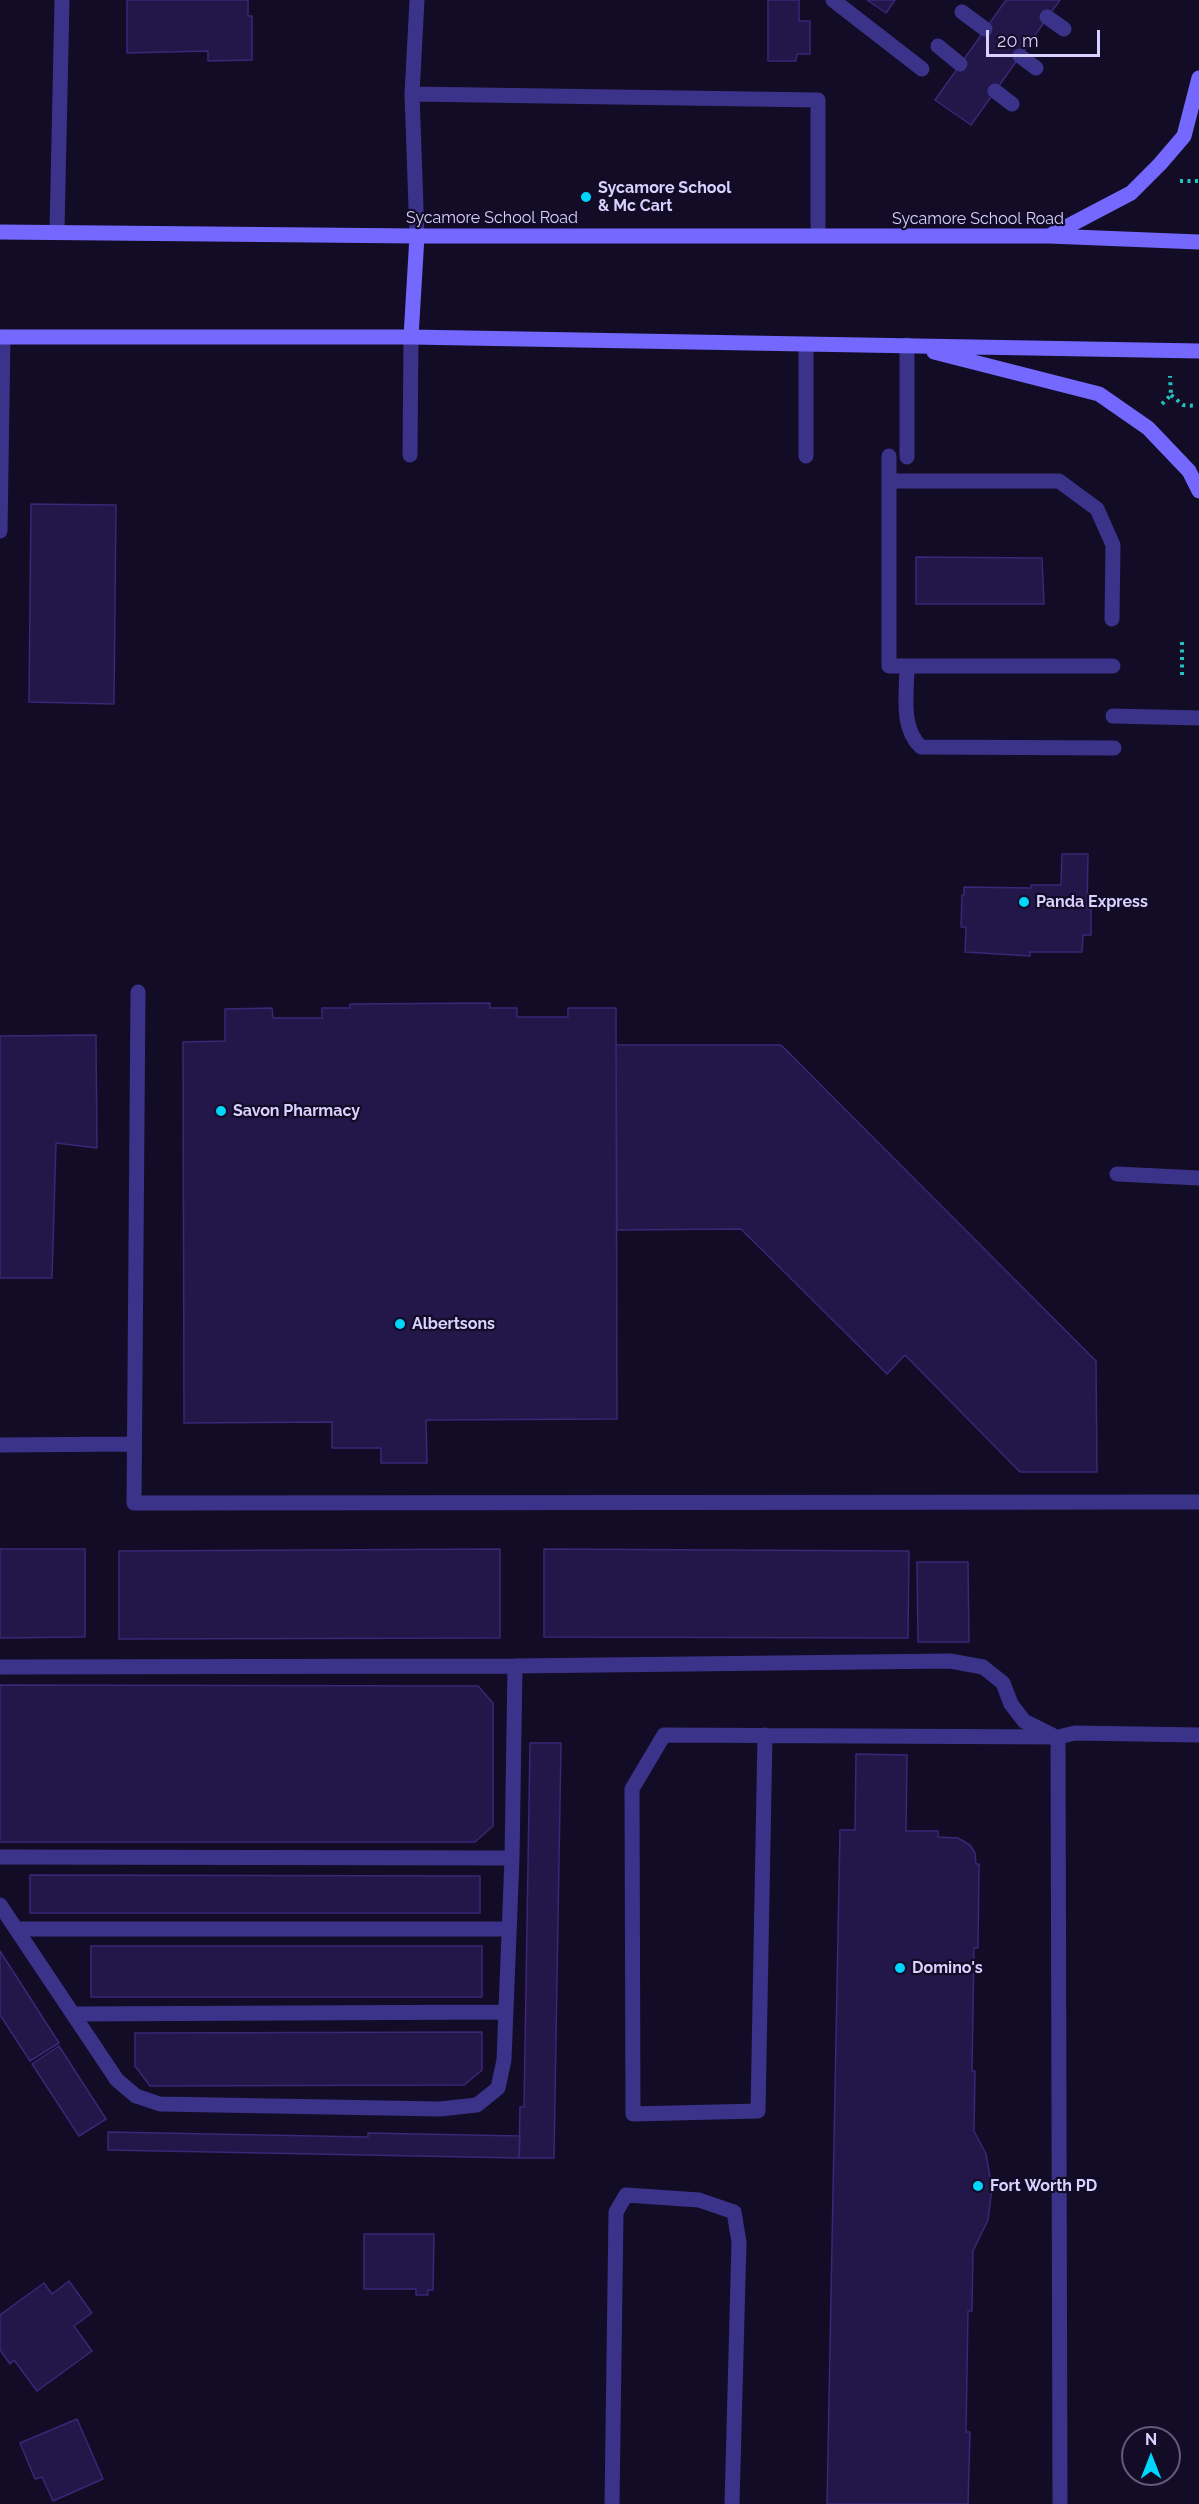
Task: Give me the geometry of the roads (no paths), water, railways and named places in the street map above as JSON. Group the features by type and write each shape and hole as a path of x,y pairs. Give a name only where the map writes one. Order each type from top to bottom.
{"main road":[{"path":"1049,236 1131,193 1161,165 1184,136 1199,78"},
{"name":"Sycamore School Road","path":"0,232 417,236 1049,236 1199,242"},
{"path":"411,337 417,236"},
{"path":"1,337 411,337 1199,351"},
{"path":"907,345 1099,394 1148,428 1189,471 1199,491"}],"lane":[{"path":"57,231 62,0"},
{"path":"417,0 412,94 417,236"},
{"path":"833,0 922,69"},
{"path":"962,12 985,29"},
{"path":"1047,17 1064,29"},
{"path":"938,46 960,64"},
{"path":"1020,56 1036,68"},
{"path":"995,91 1012,104"},
{"path":"412,94 818,100 818,236"},
{"path":"0,531 1,337"},
{"path":"410,455 411,337"},
{"path":"806,345 806,456"},
{"path":"907,345 907,457"},
{"path":"889,456 889,666 1113,666"},
{"path":"889,481 1059,481 1097,509 1113,545 1112,619"},
{"path":"907,666 907,726 912,739 921,747 1114,748"},
{"path":"1113,716 1199,718"},
{"path":"138,992 134,1503 1199,1502"},
{"path":"1117,1174 1199,1178"},
{"path":"0,1445 134,1444"},
{"path":"0,1667 514,1666 950,1660 983,1667 1003,1683 1011,1704 1024,1721 1058,1737"},
{"path":"0,1905 117,2080 136,2096 160,2104 440,2109 477,2105 498,2088 504,2060 512,1858 514,1666"},
{"path":"765,1735 758,2111 633,2114 632,1789 664,1735 765,1735 1058,1737 1075,1733 1199,1735"},
{"path":"1058,1737 1060,2504"},
{"path":"0,1857 512,1858"},
{"path":"16,1929 509,1929"},
{"path":"73,2014 506,2012"},
{"path":"612,2504 615,2212 626,2195 699,2200 734,2212 739,2242 732,2504"}],"place":[{"name":"Sycamore School & Mc Cart","path":"586,197"},
{"name":"Panda Express","path":"1024,902"},
{"name":"Savon Pharmacy","path":"221,1111"},
{"name":"Albertsons","path":"400,1324"},
{"name":"Domino's","path":"900,1968"},
{"name":"Fort Worth PD","path":"978,2186"}]}
